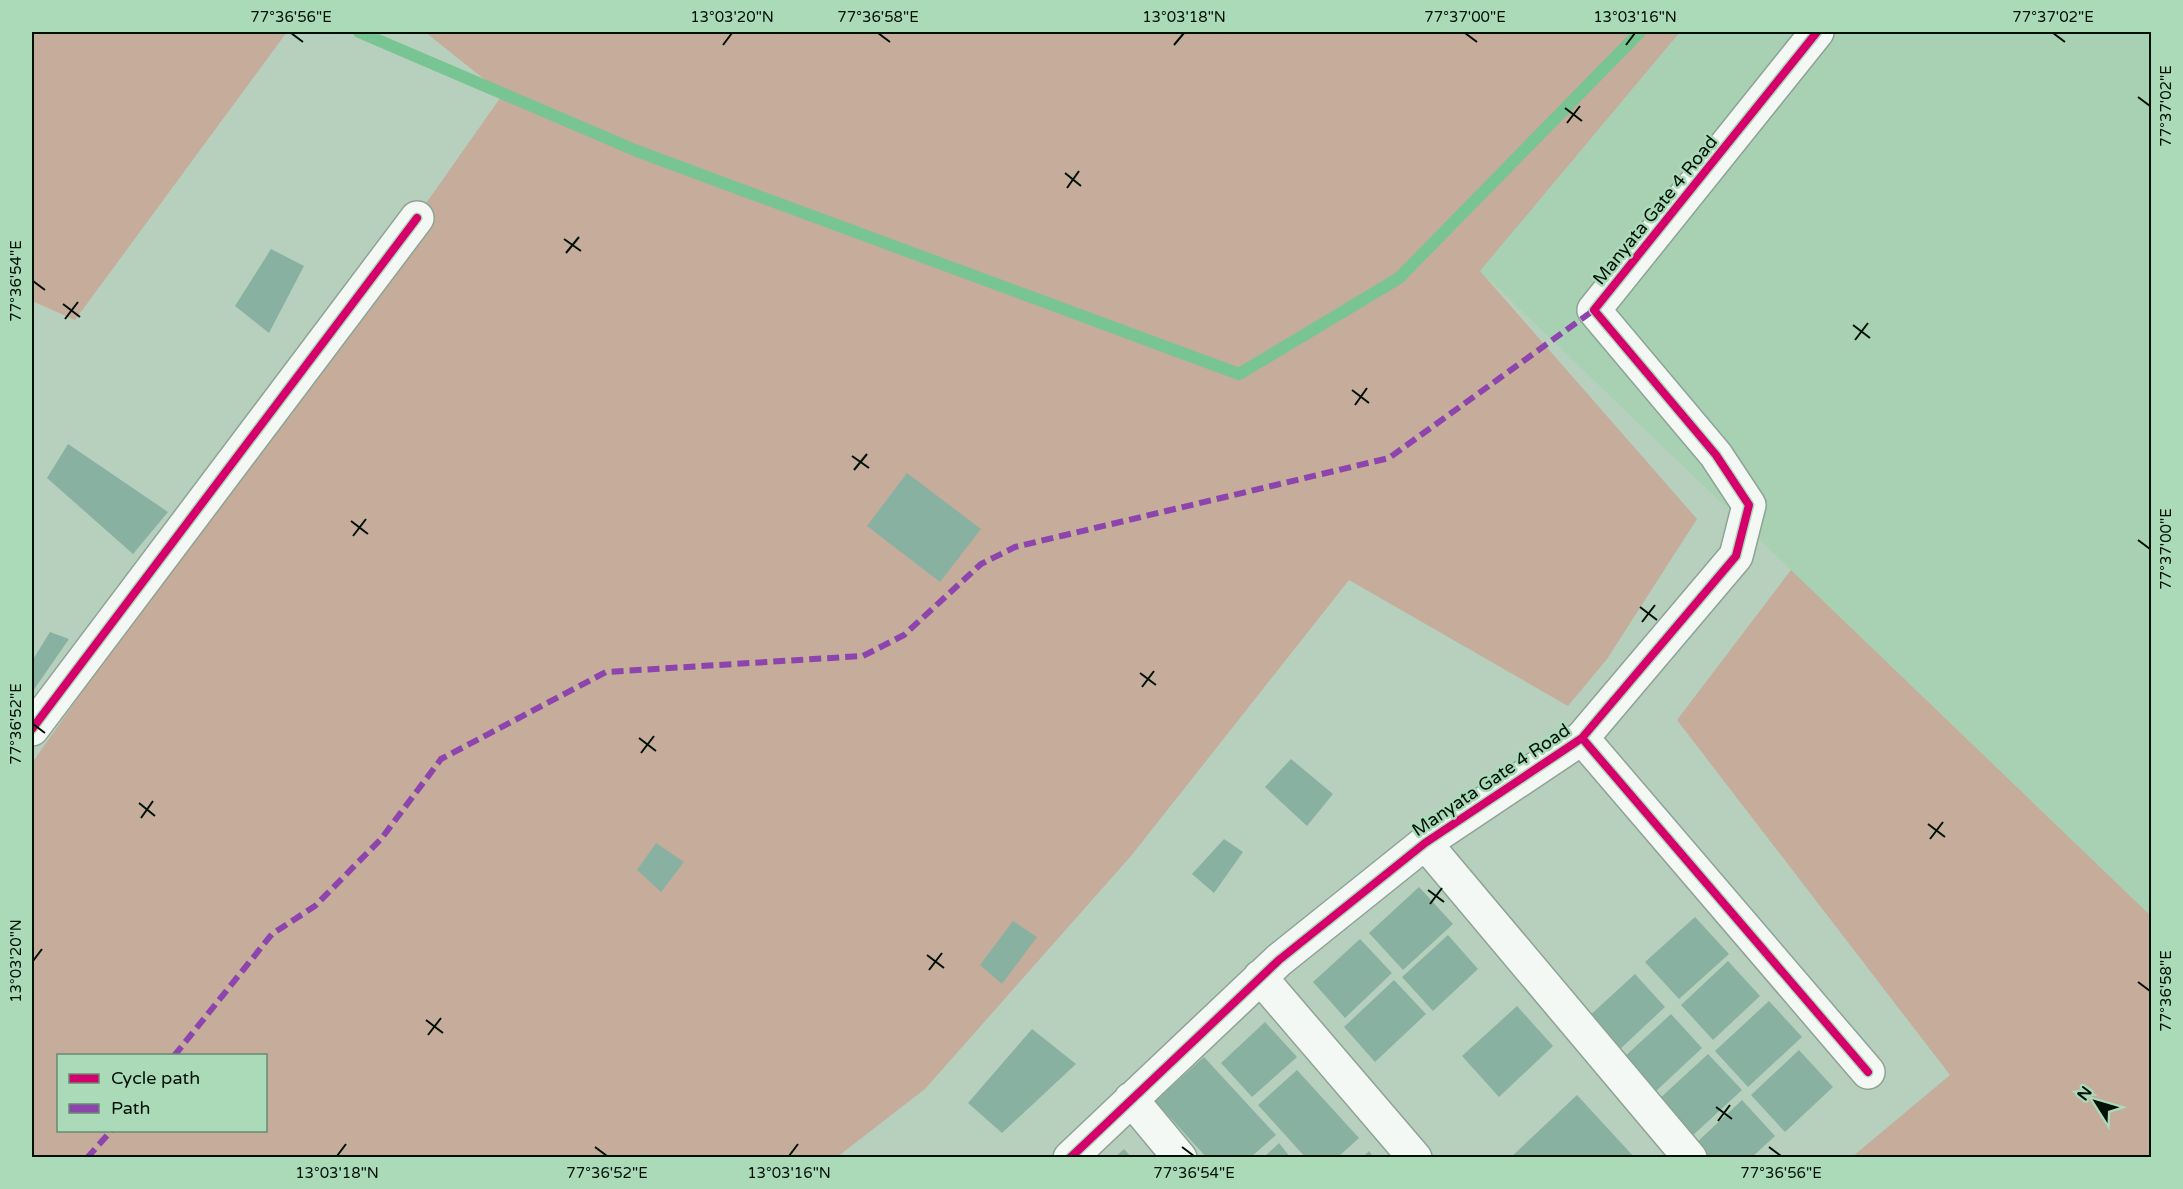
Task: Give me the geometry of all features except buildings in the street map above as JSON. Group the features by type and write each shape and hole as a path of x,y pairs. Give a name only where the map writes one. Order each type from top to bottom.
{"street":[{"name":"Manyata Gate 4 Road","path":"1070,1158 1260,977 1425,843 1582,738 1736,556 1749,505 1716,455 1594,310 1818,32"},
{"path":"32,729 417,218"},
{"path":"1582,738 1868,1072"},
{"path":"1425,843 1690,1158"},
{"path":"1260,977 1415,1158"},
{"path":"1131,1099 1180,1158"}],"shaded area":[{"path":"32,32 287,32 75,320 32,301"},
{"path":"425,32 1680,32 1480,271 1697,519 1607,659 1568,706 1349,580 1131,856 925,1089 837,1157 32,1158 32,763 503,94"},
{"path":"1680,32 2151,32 2151,916 1480,271"},
{"path":"1791,570 2151,916 2151,1157 1852,1157 1950,1075 1677,720"}],"waterway":[{"path":"359,32 637,151 1239,374 1399,278 1640,32"}],"marked path":[{"path":"176,1054 272,934 315,906 381,839 441,759 606,672 863,656 904,635 981,564 1015,547 1389,458 1594,310"},
{"path":"87,1158 110,1132"}],"cycle path":[{"path":"1070,1158 1279,960 1425,843 1582,738 1736,556 1749,505 1716,455 1594,310 1817,32"},
{"path":"32,729 417,218"},
{"path":"1582,738 1868,1072"}]}
